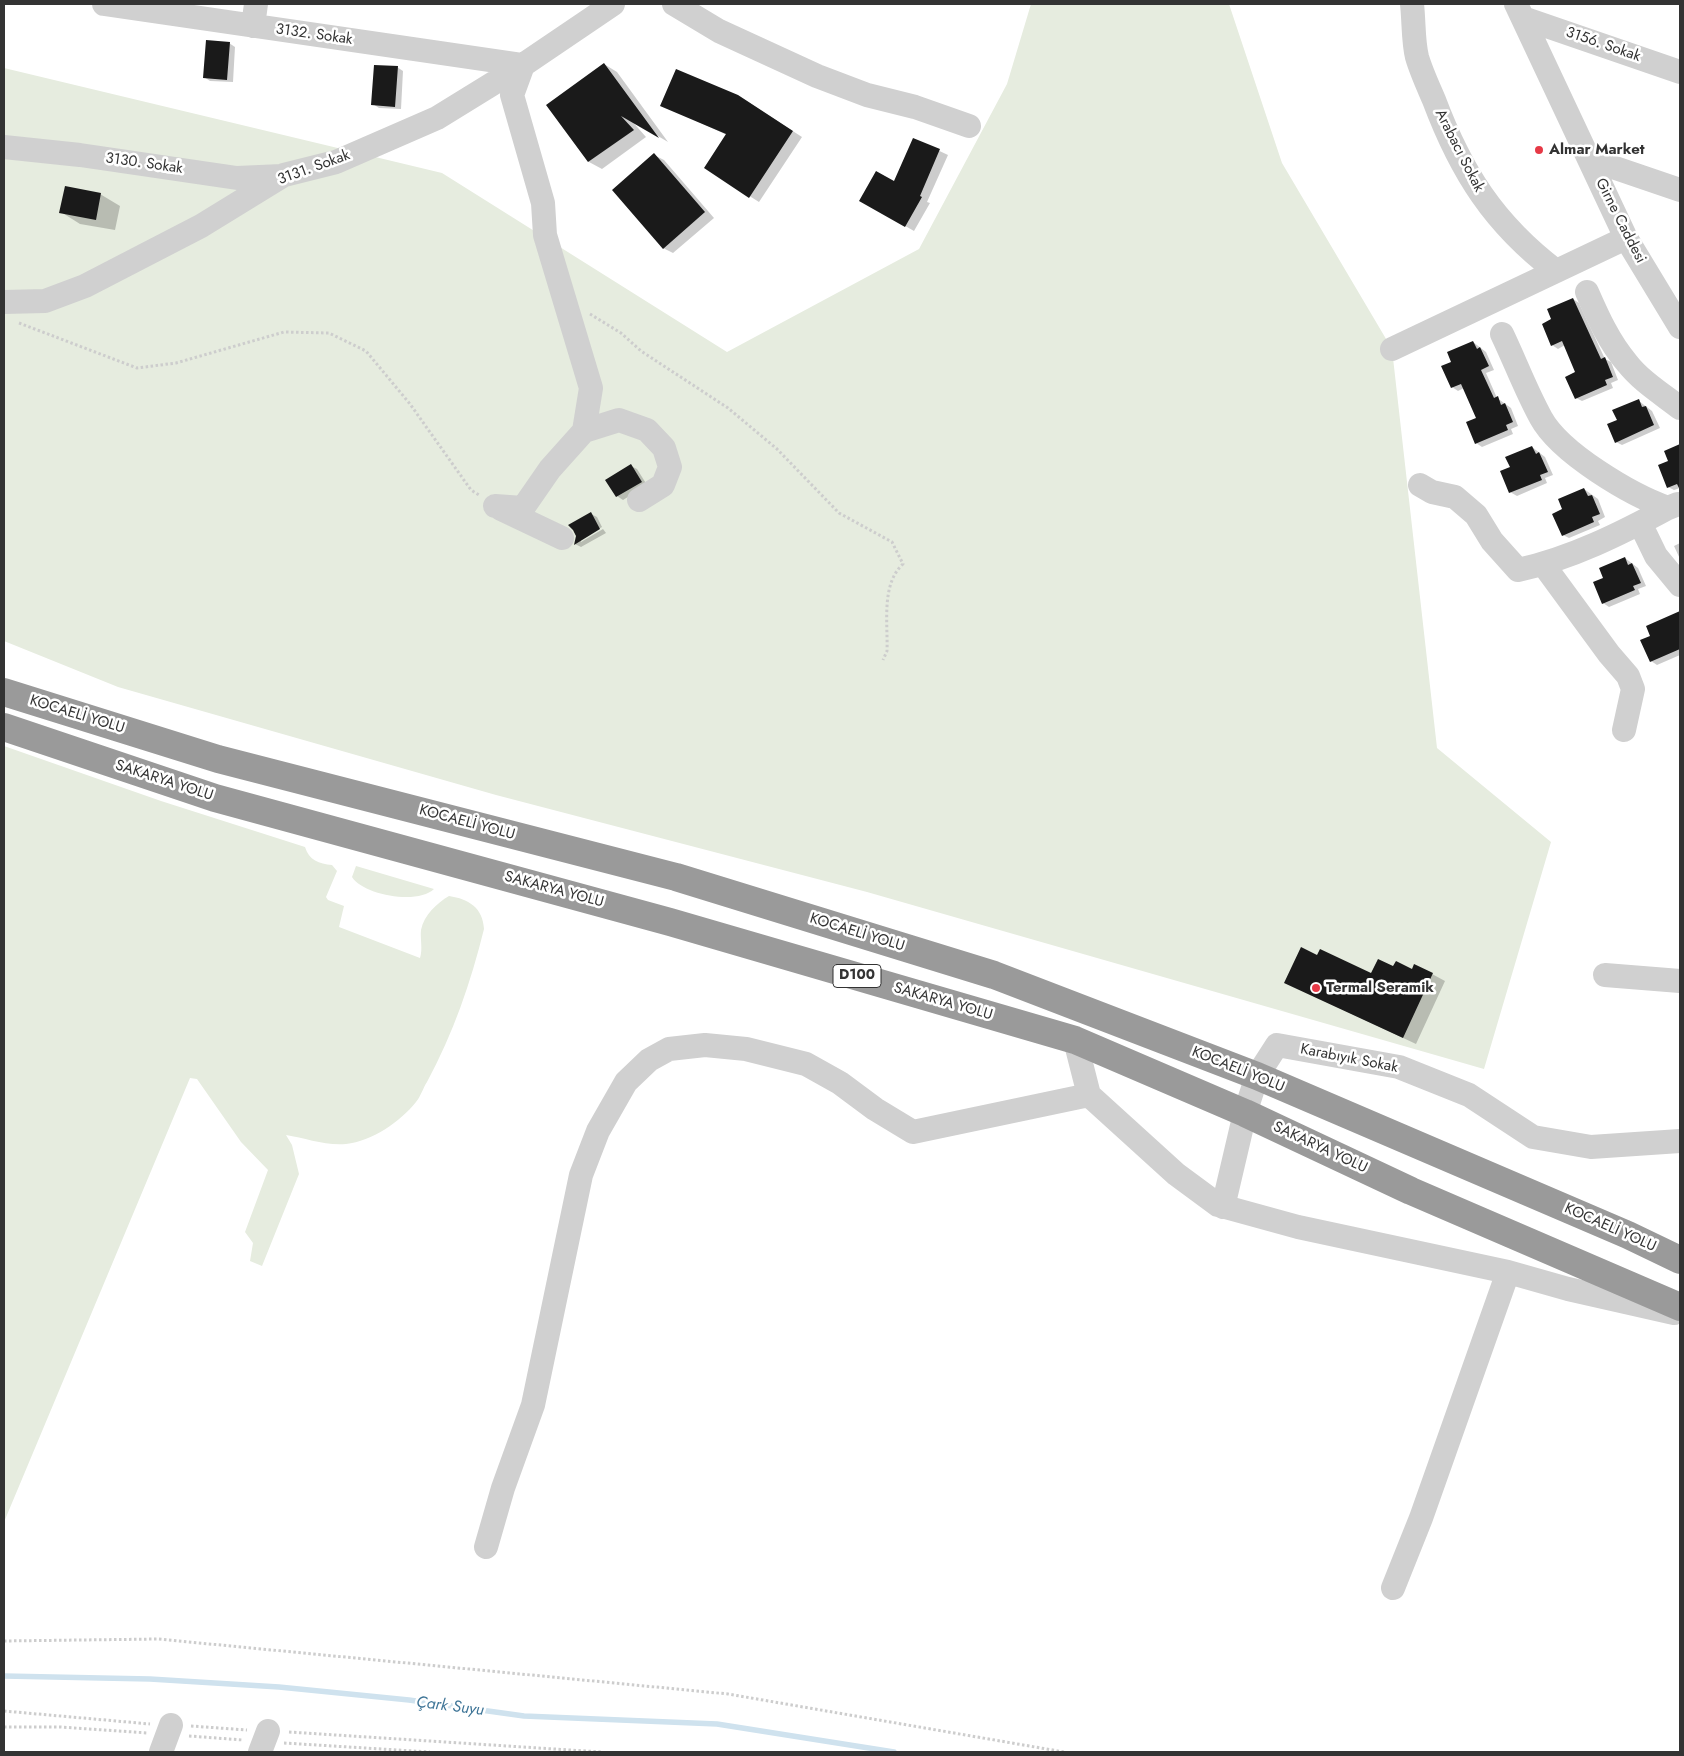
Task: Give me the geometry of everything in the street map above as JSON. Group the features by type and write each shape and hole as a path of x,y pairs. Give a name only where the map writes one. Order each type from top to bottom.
{"highway":[{"name":"KOCAELİ YOLU","path":"4,692 218,758 676,878 994,975 1257,1076 1628,1235 1680,1260"},
{"name":"SAKARYA YOLU","path":"4,727 215,798 680,925 1075,1040 1245,1113 1411,1191 1680,1307"}],"street":[{"name":"3132. Sokak","path":"104,4 255,15 523,65"},
{"name":"3131. Sokak","path":"8,311 45,301 85,286 201,226 284,176 336,162 437,118 523,65 614,4"},
{"path":"674,4 719,31 817,76 867,95 915,107 969,126"},
{"name":"Arabacı Sokak","path":"1412,4 1417,56 1447,134 1487,203 1510,232 1556,271"},
{"name":"3156. Sokak","path":"1521,12 1680,72"},
{"name":"Girne Caddesi","path":"1521,12 1626,238 1680,327"},
{"path":"523,65 512,95 543,203 545,235 591,388 584,432"},
{"name":"3130. Sokak","path":"4,148 80,155 237,178 284,176"},
{"path":"1589,159 1680,190"},
{"path":"1392,349 1626,238"},
{"path":"1587,292 1603,328 1627,363 1642,379 1680,408"},
{"path":"1502,334 1542,419 1560,439 1594,468 1628,491 1674,506"},
{"path":"495,506 523,508 550,469 584,432 619,420 646,430 664,448 670,467 663,485 639,500"},
{"path":"1420,485 1432,492 1455,497 1476,515 1492,541 1518,570 1544,564 1640,523 1674,506"},
{"path":"495,506 562,538"},
{"path":"1640,523 1656,556 1680,585"},
{"path":"1544,564 1609,654 1628,676 1634,689 1624,730"},
{"path":"1605,975 1680,982"},
{"path":"1075,1040 1089,1095 1176,1174 1223,1207 1298,1227 1508,1272 1568,1289 1680,1314"},
{"path":"486,1547 503,1488 533,1405 582,1175 598,1130 626,1082 648,1060 669,1049 705,1045 746,1049 806,1064 840,1083 875,1109 913,1132 1089,1095"},
{"name":"Karabıyık Sokak","path":"1257,1076 1277,1045 1399,1067 1469,1095 1533,1137 1591,1146 1680,1141"},
{"path":"1223,1207 1245,1113 1257,1076"},
{"path":"1393,1588 1421,1518 1508,1272"}],"path":[{"path":"564,302 596,316 622,333 641,351 728,408 777,449 839,513 892,542 903,564 893,573 888,588 887,651 883,660"},
{"path":"8,311 136,368 176,363 284,332 329,333 366,350 410,404 471,490 495,506"},
{"path":"4,1641 158,1639 728,1694 1064,1752"},
{"path":"4,1711 166,1737 264,1741 430,1752"},
{"path":"4,1727 60,1727 166,1737 601,1752"}],"shaded area":[{"path":"1031,4 1229,4 1282,163 1392,349 1437,748 1551,842 1484,1069 867,892 496,795 118,687 4,641 4,68 442,173 727,352 919,249 1007,84"},
{"path":"4,746 161,801 305,847 312,858 323,864 332,865 337,871 326,897 328,900 344,906 339,927 420,958 421,930 425,919 440,902 449,896 463,899 474,906 481,915 484,929 467,988 453,1026 421,1095 402,1117 375,1135 346,1144 331,1144 286,1135 292,1145 299,1174 262,1266 250,1261 253,1243 245,1232 268,1170 241,1142 197,1079 190,1078 4,1522"},
{"path":"356,866 434,889 426,894 404,897 379,893 367,889 352,877"}],"building":[{"path":"206,40 230,42 227,80 203,78"},
{"path":"604,63 659,138 621,116 634,130 588,162 546,105"},
{"path":"374,65 398,66 395,107 371,105"},
{"path":"676,69 738,95 793,131 749,198 704,168 726,134 660,106"},
{"path":"913,138 940,149 920,196 922,197 905,227 859,201 876,171 894,181"},
{"path":"654,153 705,212 663,249 612,190"},
{"path":"65,186 101,193 96,220 59,213"},
{"path":"1573,298 1601,359 1605,357 1613,377 1605,380 1607,385 1575,399 1565,377 1575,372 1562,341 1551,346 1542,324 1551,319 1547,309"},
{"path":"1473,341 1477,349 1480,347 1489,366 1481,370 1494,398 1498,396 1501,405 1505,403 1513,422 1506,425 1508,430 1475,444 1466,422 1476,418 1461,384 1451,388 1441,366 1451,362 1447,352"},
{"path":"1639,399 1642,407 1646,406 1654,425 1615,443 1607,424 1617,420 1612,410"},
{"path":"1680,444 1680,490 1677,484 1667,488 1658,465 1668,461 1664,451"},
{"path":"1532,446 1536,454 1539,452 1548,472 1540,475 1542,480 1509,493 1500,471 1510,467 1505,457"},
{"path":"631,464 642,482 616,497 605,480"},
{"path":"1584,488 1588,496 1592,495 1600,514 1592,517 1594,522 1562,536 1552,514 1562,509 1558,499"},
{"path":"591,512 600,529 574,545 576,536 568,525"},
{"path":"1625,557 1628,565 1632,563 1641,583 1633,586 1635,590 1602,604 1593,582 1603,578 1599,568"},
{"path":"1680,611 1680,649 1650,662 1640,640 1650,636 1646,626"},
{"path":"1301,947 1317,955 1320,949 1371,973 1378,959 1393,966 1396,961 1412,969 1414,964 1433,973 1403,1038 1284,983"}],"waterway":[{"name":"Çark Suyu","path":"4,1676 150,1679 279,1687 409,1700 524,1716 717,1724 894,1752"}],"place":[{"name":"Almar Market","path":"1539,150"},
{"name":"Termal Seramik","path":"1316,988"}]}
